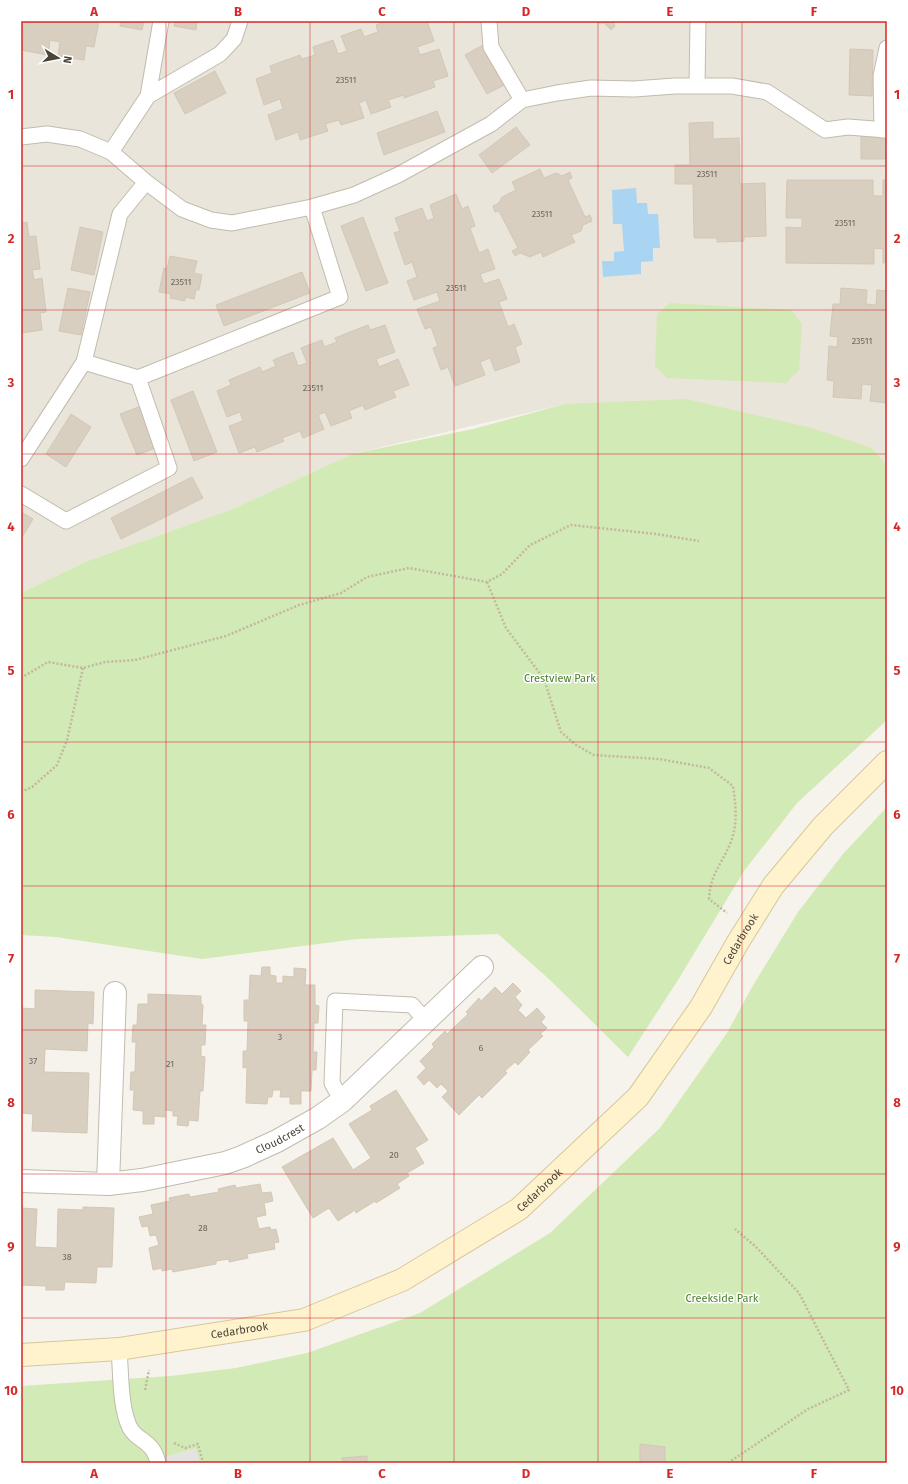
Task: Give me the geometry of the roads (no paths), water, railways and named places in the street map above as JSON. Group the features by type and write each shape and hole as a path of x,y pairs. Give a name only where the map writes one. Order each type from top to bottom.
{"street":[{"name":"Cedarbrook","path":"21,1355 119,1349 304,1320 402,1280 519,1209 638,1097 701,1007 747,926 773,886 823,826 887,762"},
{"name":"Cloudcrest","path":"21,1182 108,1184 142,1180 225,1163 242,1157 318,1118 342,1101 482,967"},
{"path":"108,1184 116,993"}],"lane":[{"path":"111,152 148,96 160,21"},
{"path":"148,96 220,54 234,39 240,21"},
{"path":"489,21 491,47 522,100"},
{"path":"697,86 698,21"},
{"path":"21,137 47,134 80,139 111,152 146,182 182,209 211,220 232,223 312,207 354,195 398,175 491,124 522,100 557,92 591,88 634,89 732,86 767,92 824,130 848,127 884,130 881,76 887,48"},
{"path":"21,459 84,362 120,214 146,182"},
{"path":"84,362 138,378 340,296 312,207"},
{"path":"21,494 66,521 169,468 138,378"},
{"path":"342,1101 332,1083 335,1002 412,1005 426,1021"},
{"path":"119,1349 125,1416 131,1430 147,1442 156,1454 158,1463"}],"water":[{"path":"636,188 637,203 647,203 648,214 658,214 660,248 653,248 653,261 641,262 641,274 603,277 602,261 614,261 614,252 624,251 622,224 613,224 612,190"}],"park label":[{"name":"Crestview Park","path":"560,678"},
{"name":"Creekside Park","path":"722,1298"}]}
